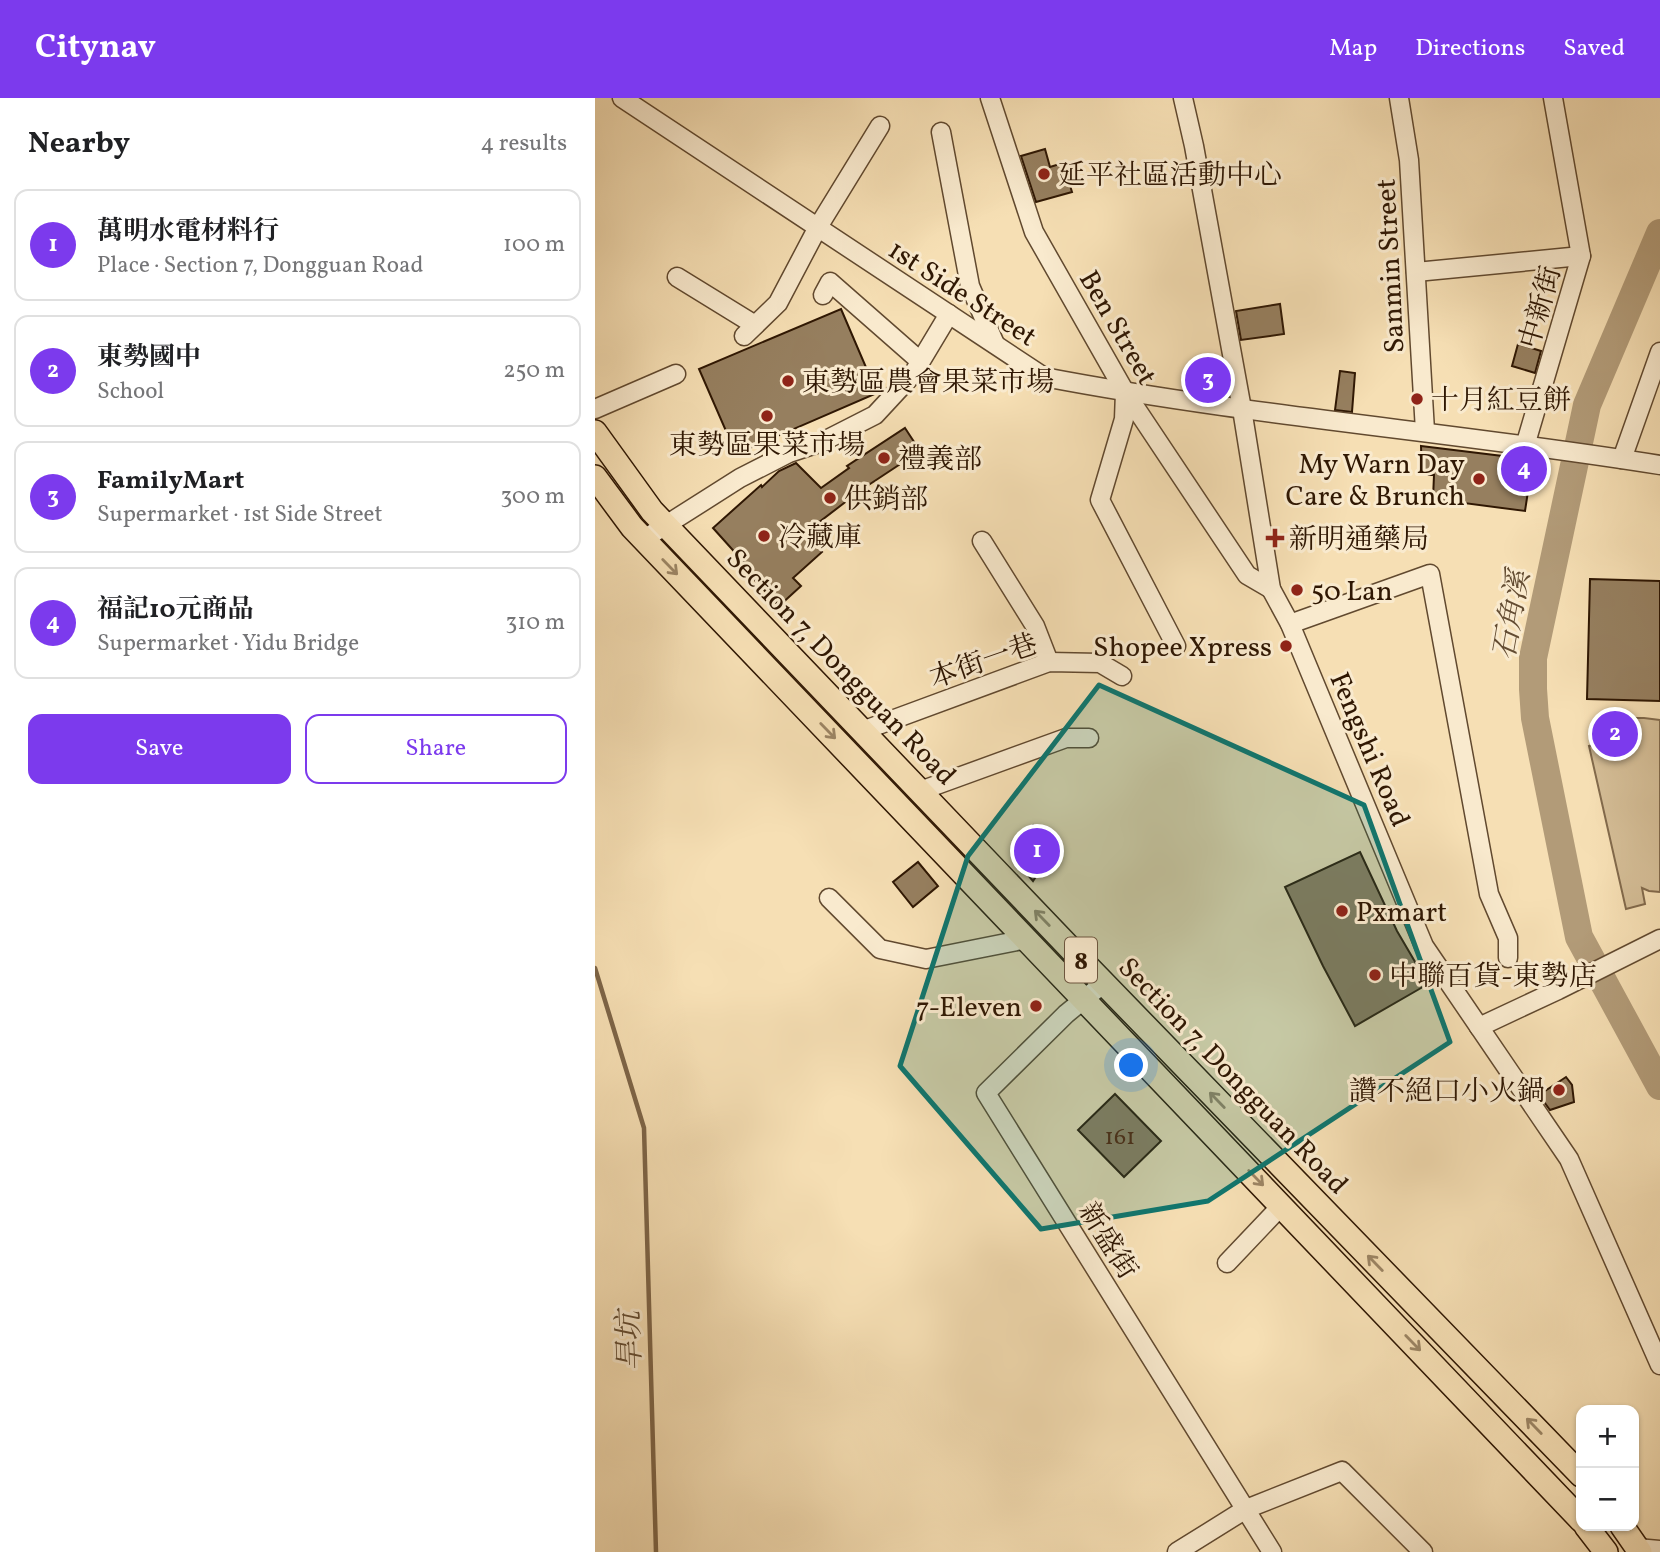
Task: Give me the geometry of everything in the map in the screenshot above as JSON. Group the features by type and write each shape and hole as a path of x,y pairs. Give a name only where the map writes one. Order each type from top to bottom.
{"main road":[{"name":"Section 7, Dongguan Road","path":"595,432 665,525 1576,1470"},
{"name":"Section 7, Dongguan Road","path":"595,477 632,527 1576,1515"},
{"path":"1590,1531 1606,1552"},
{"path":"1627,1531 1646,1550"}],"street":[{"name":"1st Side Street","path":"622,98 1044,377 1242,409 1425,431 1660,465"},
{"name":"Ben Street","path":"990,98 1034,232 1125,392 1247,575 1271,589"},
{"name":"Fengshi Road","path":"1183,98 1242,409 1271,589 1290,624 1424,946 1569,1159 1660,1365"},
{"name":"Sanmin Street","path":"1399,98 1409,160 1425,431"},
{"name":"中新街","path":"1525,446 1581,256 1553,98"},
{"path":"677,277 750,330 778,303 818,227 880,126"},
{"path":"941,132 970,286 995,344"},
{"path":"1416,272 1581,256"},
{"path":"823,295 830,282 921,362"},
{"path":"644,539 740,478 875,415 913,374 949,314"},
{"path":"1622,459 1660,352"},
{"path":"595,409 675,374"},
{"path":"1125,392 1124,419 1100,500 1176,646"},
{"path":"982,541 1035,626 1049,662"},
{"path":"1290,624 1430,574 1489,894 1508,938 1508,958"},
{"name":"本街一巷","path":"862,731 1049,662 1100,663 1122,676"},
{"path":"920,791 1066,738 1089,738"},
{"path":"829,898 880,949 926,959 1027,939"},
{"path":"1479,1027 1660,939"},
{"name":"新盛街","path":"1104,983 1066,1014 986,1093 1272,1552"},
{"path":"1227,1263 1282,1205"},
{"path":"1177,1552 1246,1509 1342,1471 1423,1552"}],"highlighted area":[{"path":"1099,685 1364,805 1450,1042 1208,1201 1041,1229 900,1066 968,856"}],"shaded area":[{"path":"1635,718 1660,720 1660,892 1642,888 1645,904 1626,909 1589,746 1607,741 1619,727"}],"building":[{"name":"延平社區活動中心","path":"1045,149 1050,167 1063,163 1072,192 1036,202 1021,156"},
{"path":"1280,304 1284,334 1241,340 1236,311"},
{"name":"東勢區農會果菜市場","path":"841,309 877,393 736,454 699,369"},
{"path":"1518,344 1541,351 1535,373 1512,366"},
{"path":"1340,371 1355,373 1352,412 1335,410"},
{"path":"905,428 920,451 861,490 805,533 822,552 793,578 801,586 779,606 746,571 749,568 713,528 779,471 796,463 821,488 849,468 847,466"},
{"path":"1421,446 1519,458 1532,465 1525,511 1433,499 1434,475 1422,475"},
{"path":"1590,579 1660,581 1660,701 1587,699"},
{"path":"1033,825 1055,848 1033,881 1021,867 1022,854 1013,841"},
{"path":"1360,852 1397,931 1428,984 1355,1026 1285,887"},
{"path":"918,862 938,886 913,907 893,882"},
{"name":"讚不絕口小火鍋","path":"1566,1077 1572,1085 1574,1102 1550,1110 1539,1095"},
{"path":"1115,1094 1161,1141 1124,1177 1078,1130"}],"waterway":[{"name":"石角溪","path":"1660,233 1587,405 1533,658 1535,718 1579,937 1660,1086"},
{"name":"旱坑","path":"595,968 644,1128 656,1552"}],"place":[{"name":"延平社區活動中心","path":"1044,174"},
{"name":"FamilyMart","path":"1208,380"},
{"name":"東勢區農會果菜市場","path":"788,381"},
{"name":"十月紅豆餅","path":"1417,399"},
{"name":"東勢區果菜市場","path":"767,416"},
{"name":"禮義部","path":"884,458"},
{"name":"福記10元商品","path":"1524,469"},
{"name":"My Warn Day Care & Brunch","path":"1479,479"},
{"name":"供銷部","path":"830,498"},
{"name":"冷藏庫","path":"764,536"},
{"name":"新明通藥局","path":"1275,538"},
{"name":"50 Lan","path":"1297,590"},
{"name":"Shopee Xpress","path":"1286,646"},
{"name":"東勢國中","path":"1615,734"},
{"name":"萬明水電材料行","path":"1037,851"},
{"name":"Pxmart","path":"1342,911"},
{"name":"中聯百貨-東勢店","path":"1375,975"},
{"name":"7-Eleven","path":"1036,1006"},
{"name":"讚不絕口小火鍋","path":"1559,1090"}]}
